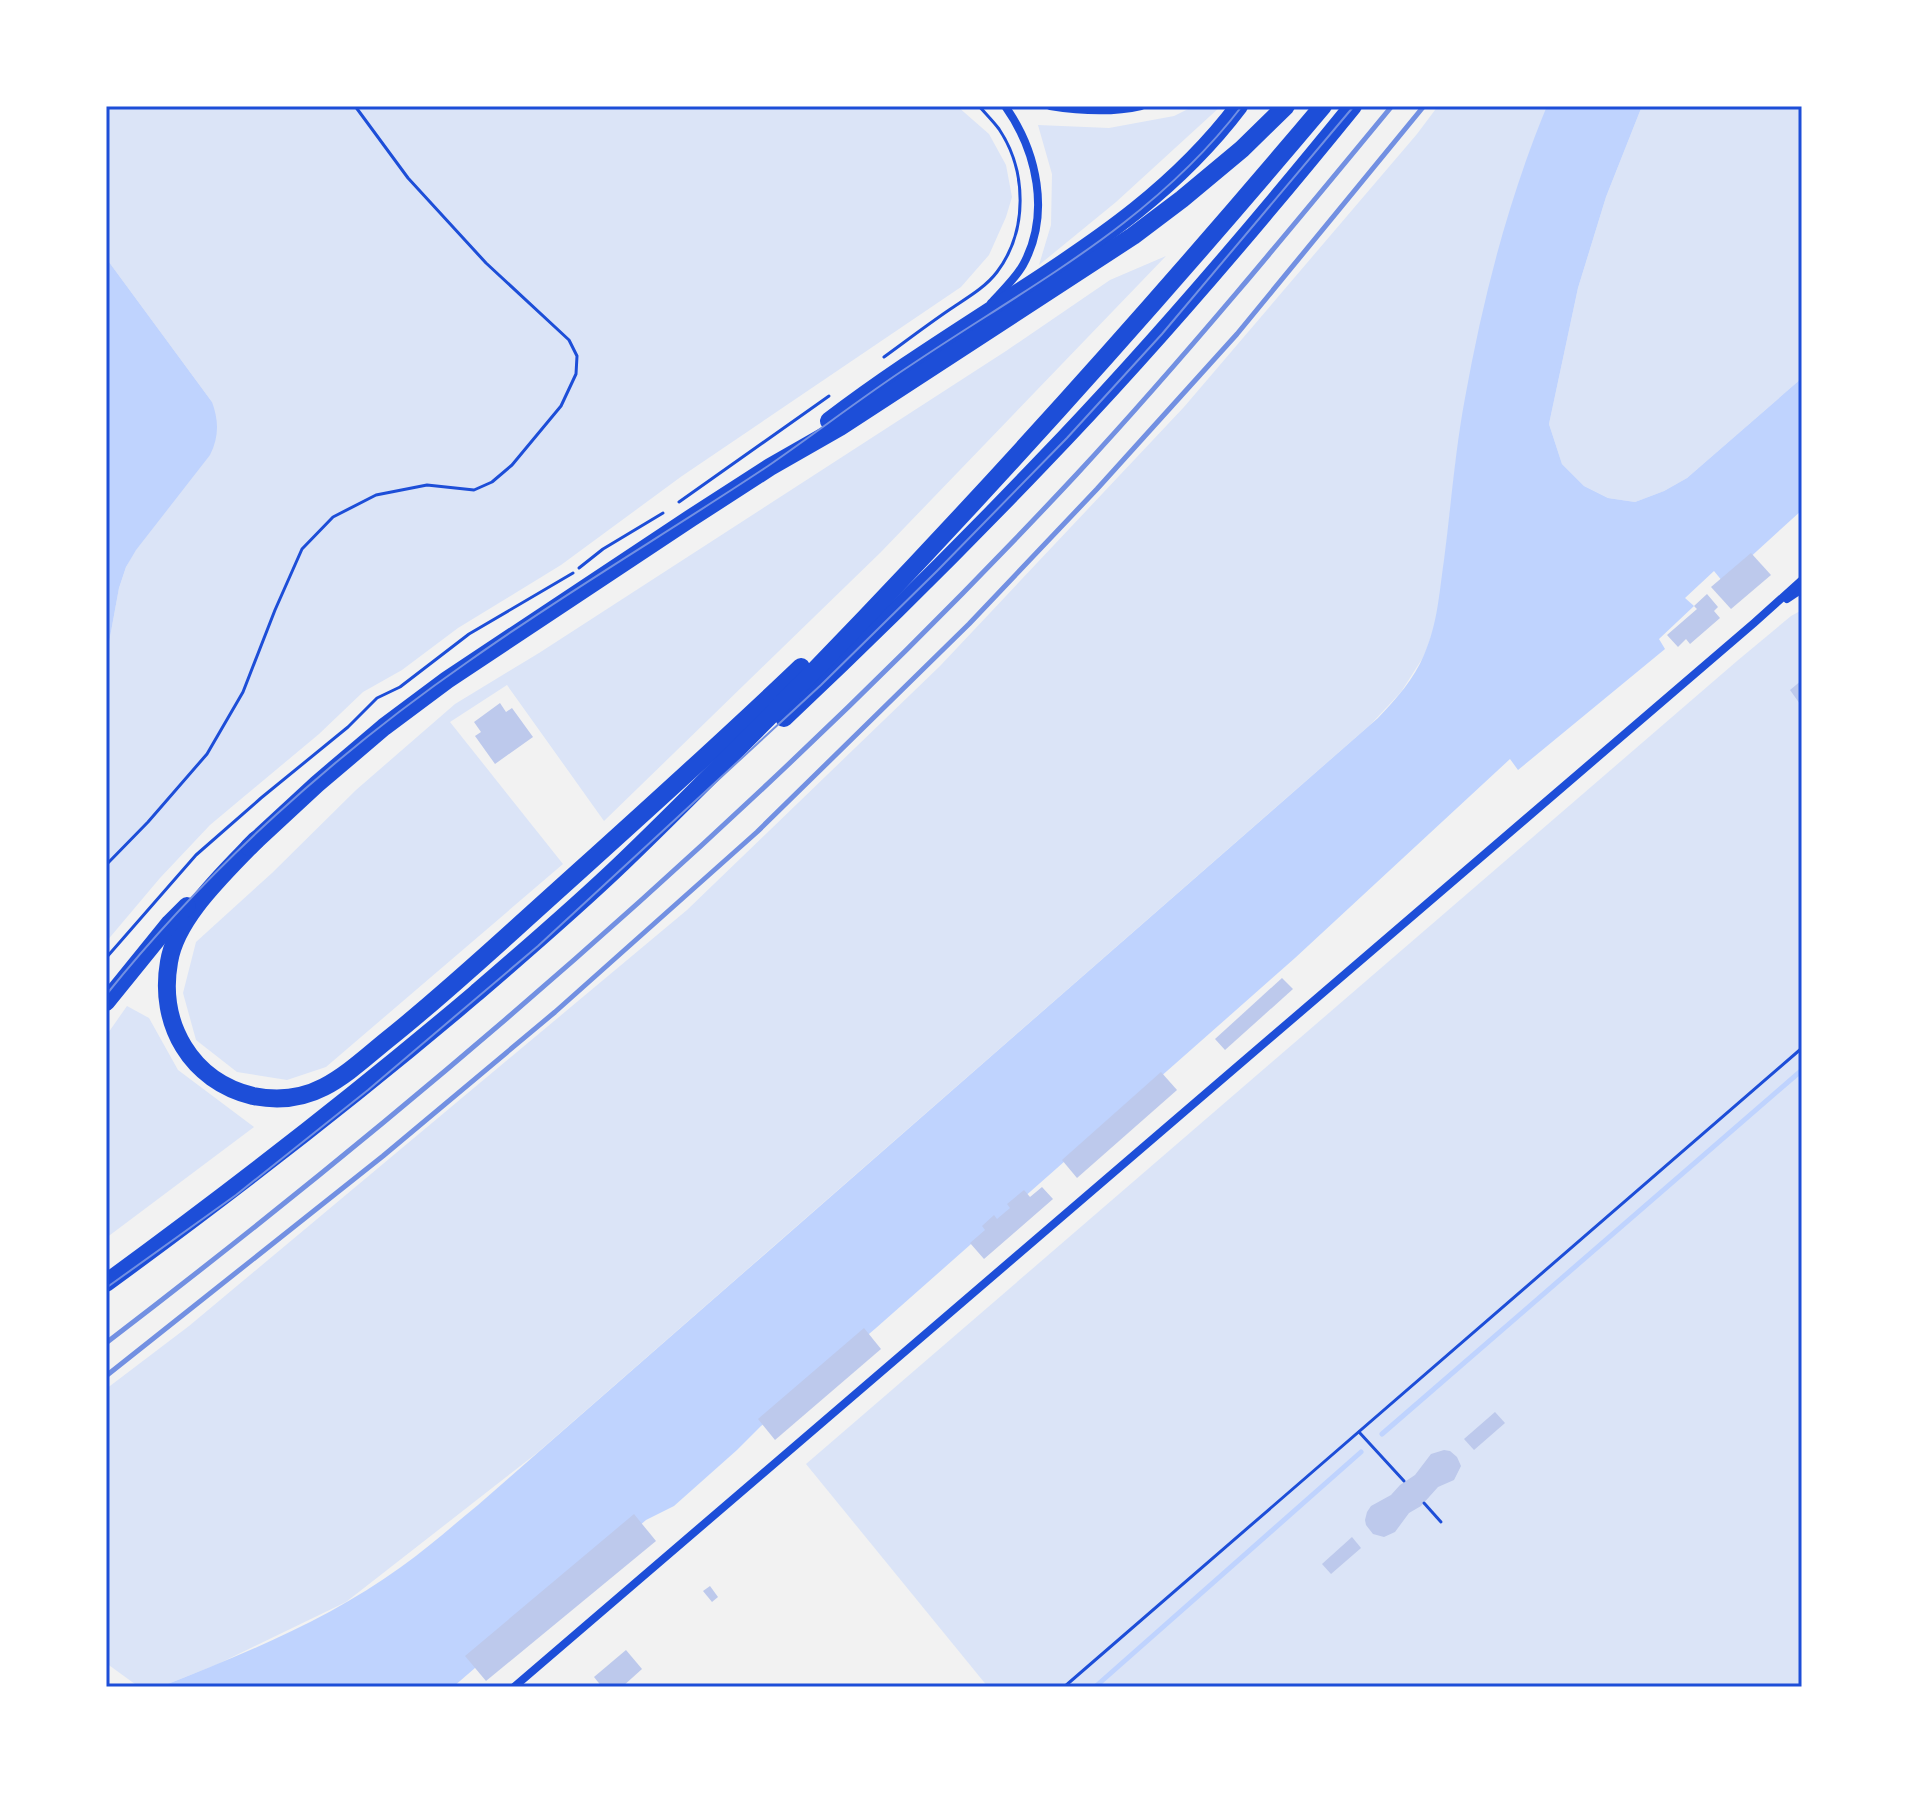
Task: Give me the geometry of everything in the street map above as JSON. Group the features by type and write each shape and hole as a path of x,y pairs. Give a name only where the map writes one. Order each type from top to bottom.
{"highway":[{"path":"770,467 859,399 1076,255 1148,202 1205,148 1239,106"},
{"path":"106,1002 170,923 317,784 384,727 447,680 578,592 770,467 840,427 1133,236 1242,149 1286,106"},
{"path":"621,864 852,633 937,543 1159,298 1323,106"},
{"path":"106,1283 225,1196 348,1099 535,942 737,763 936,572 1033,472 1206,281 1353,106"},
{"path":"256,840 206,893 181,928 169,960 166,997 174,1028 185,1051 207,1074 238,1092 262,1098 293,1098 310,1094 345,1074 440,997 752,714 835,635 1159,298"}],"street":[{"path":"973,322 1023,264 1033,240 1039,210 1028,145 1005,106"},
{"path":"1050,106 1093,111 1141,106"},
{"path":"514,1687 1802,580"},
{"path":"1754,623 1802,589"}],"path":[{"path":"106,865 207,754 243,692 302,549 333,517 376,495 427,485 474,490 492,482 512,465 561,406 576,374 577,356 569,340 486,263 408,178 355,106"},
{"path":"880,360 996,274 1017,233 1019,176 1010,148 998,127 979,106"},
{"path":"106,958 196,855 348,727 377,698 400,687 469,634 671,508 833,393"},
{"path":"1064,1687 1802,1048"},
{"path":"1359,1432 1404,1481"},
{"path":"1424,1503 1441,1522"}],"shaded area":[{"path":"106,106 957,106 989,134 1006,165 1012,197 989,255 961,287 682,476 561,565 458,628 402,670 363,692 319,734 210,825 106,942 106,659 119,588 126,567 212,402 106,258"},
{"path":"1194,106 1221,106 1116,202 1039,265 1051,225 1052,174 1038,125 1109,128 1174,116"},
{"path":"1438,106 1547,106 1456,460 1436,623 1424,656 1401,692 1371,724 537,1453 346,1602 218,1664 160,1687 139,1687 106,1663 106,1389 189,1326 687,910 940,666 1184,407"},
{"path":"1642,106 1802,106 1802,378 1687,478 1635,502 1608,498 1584,486 1562,464 1549,424 1578,288 1606,197"},
{"path":"1166,256 881,552 604,821 507,685 450,722 563,864 326,1067 287,1080 237,1072 196,1040 183,993 196,942 356,790 455,704 1006,351 1110,280"},
{"path":"1802,610 1802,1687 988,1687 806,1464 1737,661"},
{"path":"127,1006 149,1018 178,1070 254,1127 106,1238 106,1036"}],"water":[{"path":"1547,106 1642,106 1606,197 1578,288 1549,424 1562,464 1584,486 1608,498 1635,502 1687,478 1802,378 1802,510 1723,582 1714,571 1685,598 1694,606 1659,639 1665,649 1518,770 1510,759 1295,958 761,1426 674,1506 646,1520 453,1687 160,1687 254,1649 315,1620 373,1586 421,1552 1391,704 1415,672 1432,631 1462,418 1480,323 1509,213"},
{"path":"106,258 212,402 217,429 210,455 126,567 106,659"}],"building":[{"path":"1751,553 1771,575 1731,609 1711,587"},
{"path":"1707,594 1718,607 1714,611 1720,618 1690,644 1686,639 1678,647 1667,635 1697,609 1694,606"},
{"path":"1802,680 1802,703 1800,704 1790,690"},
{"path":"500,703 506,712 512,708 533,737 495,764 475,736 481,732 474,722"},
{"path":"1282,978 1293,989 1225,1050 1215,1039"},
{"path":"1161,1072 1177,1090 1077,1178 1062,1160"},
{"path":"1042,1187 1053,1199 984,1259 970,1243 985,1230 982,1226 994,1215 997,1219 1010,1208 1007,1204 1024,1190 1030,1197"},
{"path":"864,1328 881,1349 775,1440 758,1419"},
{"path":"1495,1412 1505,1423 1474,1450 1464,1439"},
{"path":"1444,1450 1457,1457 1461,1466 1454,1480 1438,1487 1421,1506 1409,1513 1395,1532 1384,1537 1373,1534 1365,1520 1371,1506 1391,1495 1415,1475 1431,1454"},
{"path":"634,1514 656,1541 486,1681 465,1656"},
{"path":"1352,1537 1361,1548 1331,1574 1322,1564"},
{"path":"710,1586 718,1597 712,1602 703,1591"},
{"path":"626,1650 642,1669 622,1687 602,1687 594,1677"}],"waterway":[{"path":"1382,1434 1802,1070"},
{"path":"1095,1687 1361,1452"}],"tram line":[{"path":"106,995 145,948 230,858 370,735 506,636 768,466 893,377 1088,249 1169,185 1242,106"},
{"path":"106,1288 236,1195 368,1090 538,946 821,685 1067,438 1162,334 1354,106"}],"railway":[{"path":"106,1343 235,1243 486,1036 730,820 848,708 963,593 1117,430 1237,293 1392,106"},
{"path":"106,1376 383,1156 555,1012 757,832 969,624 1097,489 1237,334 1424,106"}]}
